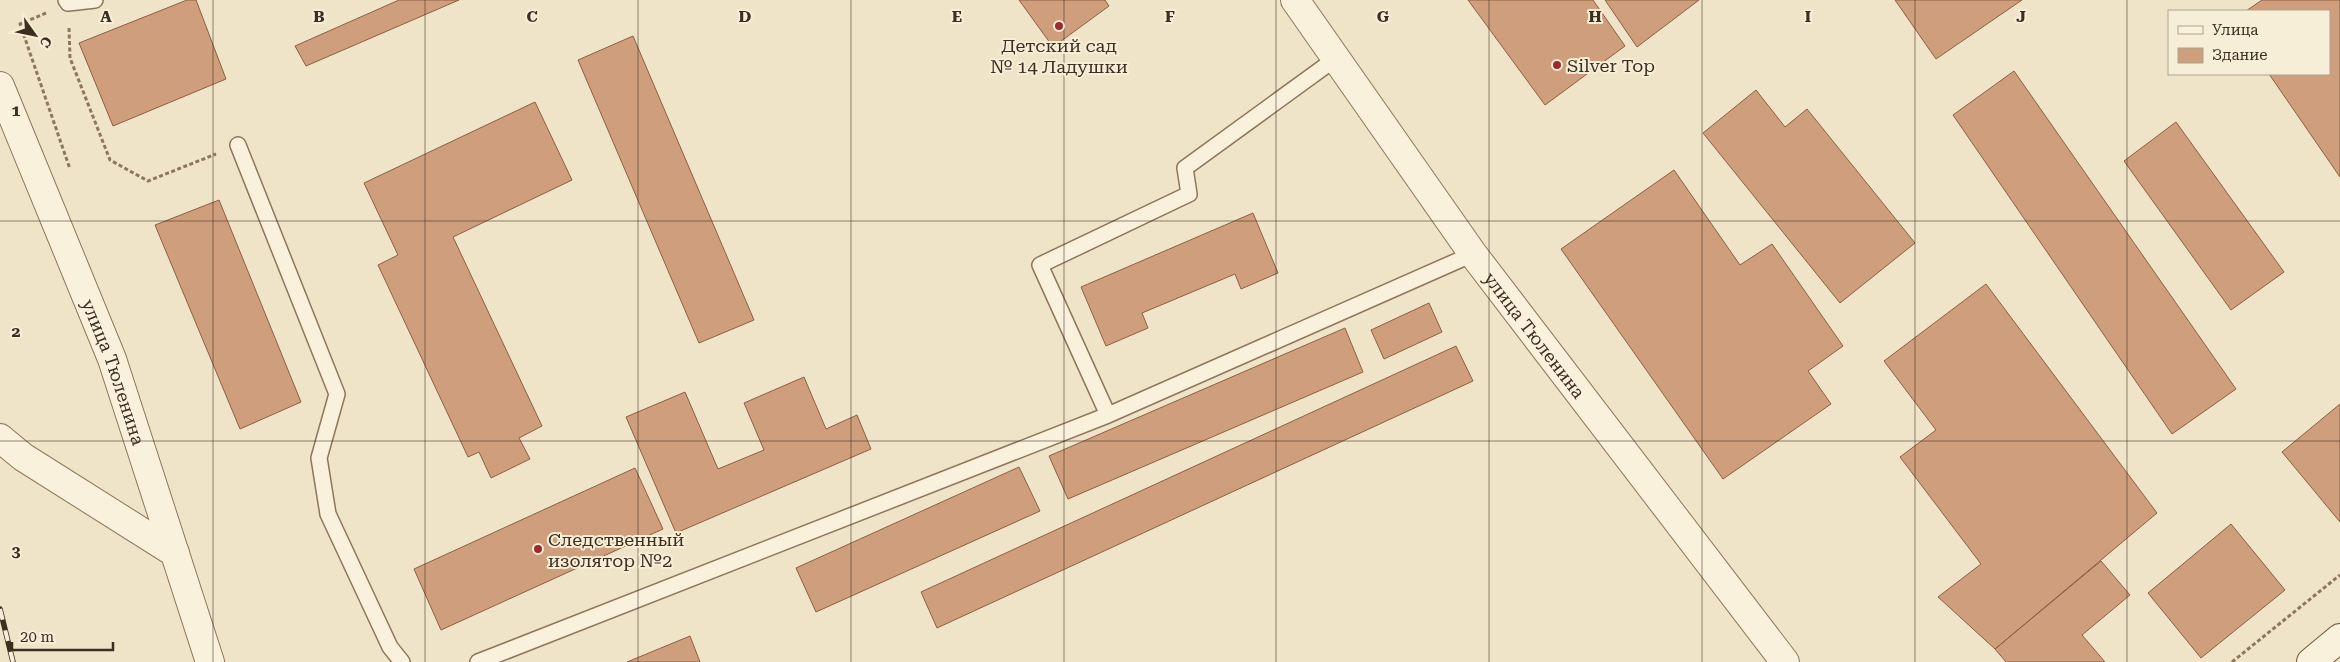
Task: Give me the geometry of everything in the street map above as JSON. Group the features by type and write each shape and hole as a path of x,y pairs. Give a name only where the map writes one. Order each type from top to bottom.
{"street":[{"name":"улица Тюленина","path":"1295,0 1473,254 1785,662"},
{"name":"улица Тюленина","path":"0,86 112,359 210,662"},
{"path":"0,438 23,457 175,554"},
{"path":"2311,662 2340,638"}],"lane":[{"path":"67,2 95,0"},
{"path":"1108,414 1040,265 1189,194 1185,168 1335,59"},
{"path":"238,145 337,394 319,458 328,514 390,647 402,662"},
{"path":"478,662 1108,414 1473,254"}],"path":[{"path":"28,45 20,24 67,2 70,58 110,160 148,181 238,145"},
{"path":"2232,662 2340,575"}],"building":[{"path":"187,0 196,0 226,79 113,126 79,43"},
{"path":"399,0 459,0 306,66 295,46"},
{"name":"Детский сад № 14 Ладушки","path":"1019,0 1105,0 1109,6 1053,47"},
{"name":"Silver Top","path":"1468,0 1593,0 1625,46 1545,105"},
{"path":"1605,0 1699,0 1637,47"},
{"path":"1895,0 2022,0 1936,59"},
{"path":"2262,0 2340,0 2340,177 2270,75 2330,75 2330,10 2247,10"},
{"path":"633,36 754,320 699,343 578,60"},
{"path":"2014,71 2236,389 2172,434 1953,115"},
{"path":"1756,90 1785,127 1807,109 1915,243 1840,303 1703,133"},
{"path":"535,102 572,180 453,237 542,426 519,438 530,459 491,478 479,452 468,457 378,265 398,255 364,183"},
{"path":"2176,122 2284,272 2231,310 2124,161"},
{"path":"1674,170 1740,265 1772,244 1843,346 1808,371 1831,404 1723,479 1561,249"},
{"path":"219,200 301,402 240,429 155,225"},
{"path":"1253,213 1278,273 1241,289 1235,274 1142,313 1148,328 1106,346 1081,287"},
{"path":"1986,284 2157,513 1995,649 1938,597 1981,564 1900,457 1936,430 1884,361"},
{"path":"1429,303 1442,332 1384,359 1371,330"},
{"path":"1345,328 1363,372 1068,499 1049,456"},
{"path":"1456,346 1473,381 937,628 921,592"},
{"path":"804,377 826,429 857,415 871,449 676,533 626,417 685,392 718,469 764,450 744,403"},
{"path":"2340,404 2340,522 2282,452"},
{"path":"1019,467 1040,511 816,612 796,568"},
{"name":"Следственный изолятор №2","path":"635,468 663,529 441,630 414,569"},
{"path":"2231,524 2285,590 2201,658 2148,593"},
{"path":"2101,561 2130,595 2082,635 2105,662 2006,662 1995,649"},
{"path":"690,636 700,662 627,662"}],"railway":[{"path":"0,609 13,662"}],"place":[{"name":"Детский сад № 14 Ладушки","path":"1059,26"},
{"name":"Silver Top","path":"1557,65"},
{"name":"Следственный изолятор №2","path":"538,549"}]}
